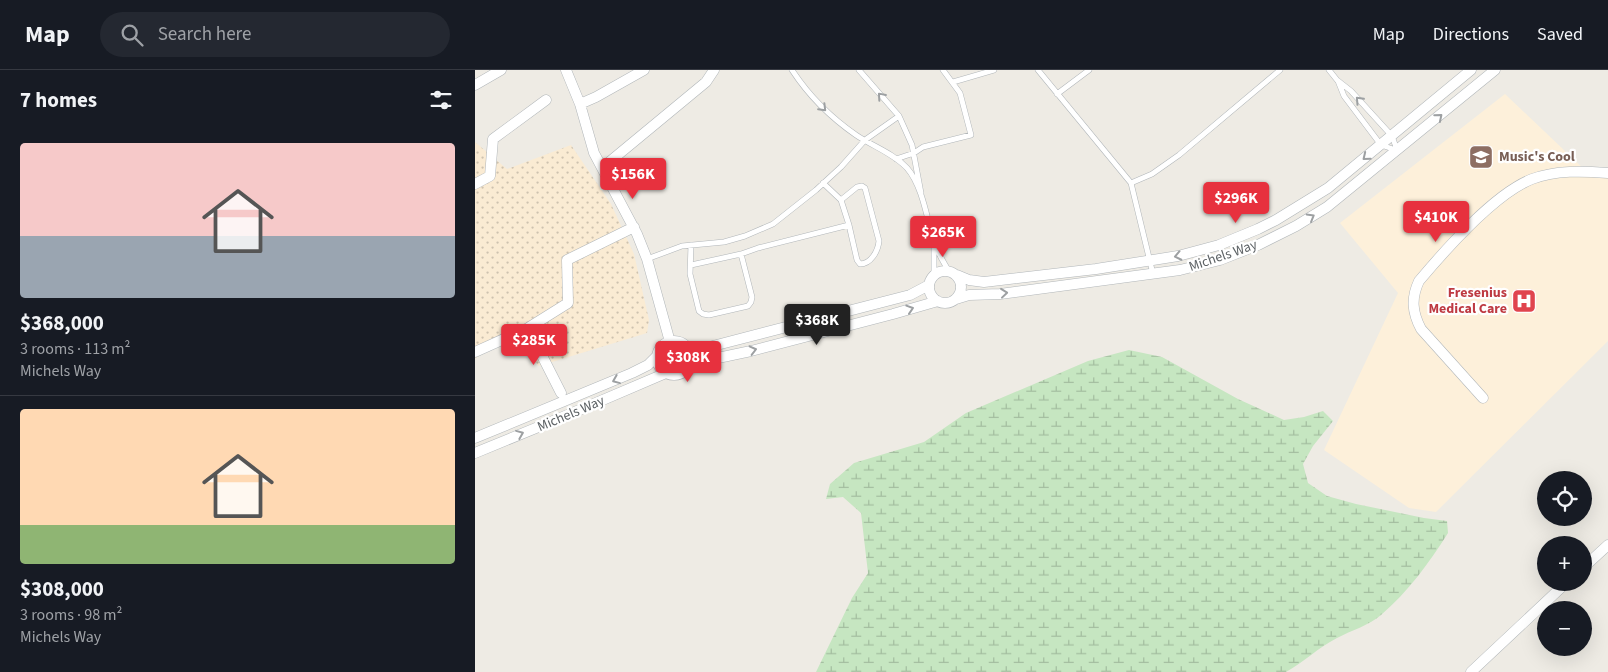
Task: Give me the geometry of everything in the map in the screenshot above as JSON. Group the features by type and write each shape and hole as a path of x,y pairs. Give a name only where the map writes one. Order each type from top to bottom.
{"street":[{"path":"475,85 501,70"},
{"path":"566,70 580,104 589,140 647,259 670,342"},
{"path":"580,104 645,70"},
{"path":"602,168 706,82 714,70"},
{"name":"Michels Way","path":"952,273 969,280 984,282 1151,261 1219,245 1276,220 1328,188 1471,70"},
{"name":"Michels Way","path":"955,299 969,295 1000,294 1180,270 1220,260 1258,245 1321,211 1495,70"},
{"path":"475,184 490,176 493,138 546,100"},
{"path":"1483,398 1421,329 1416,319 1413,299 1419,281 1480,216 1518,187 1532,179 1562,172 1587,171 1608,173"},
{"path":"475,352 528,328 568,303 569,279 567,260 633,227"},
{"path":"684,346 696,348 709,347 910,295 931,280 938,272 952,273 960,280 961,290 955,299 947,303 938,301 751,351 699,362 677,374 666,373 659,366 657,356 661,347 670,342 680,343 690,354 689,366"},
{"path":"931,280 931,294 938,301"},
{"path":"528,328 561,393"},
{"name":"Michels Way","path":"475,438 632,373 648,365 657,356"},
{"name":"Michels Way","path":"475,453 666,373"},
{"path":"1592,560 1608,546"},
{"path":"1471,672 1557,591"}],"lane":[{"path":"792,70 815,100 829,114 865,140 896,159 908,170 923,204 934,242 952,273"},
{"path":"859,70 899,116 914,153 923,204"},
{"path":"896,159 923,148 971,135 960,93 943,70"},
{"path":"953,82 994,70"},
{"path":"1038,70 1131,183 1153,274"},
{"path":"1057,94 1089,70"},
{"path":"1131,183 1152,174 1179,155 1280,70"},
{"path":"1329,70 1392,136 1397,151"},
{"path":"1337,80 1344,96 1381,145 1397,151"},
{"path":"647,259 682,246 731,240 773,224 841,167 865,140 899,116"},
{"path":"823,183 841,200 857,260 860,264 865,264 871,260 879,246 865,188 862,186 857,187 841,200"},
{"path":"691,265 741,254 849,225"},
{"path":"931,280 934,242"},
{"path":"691,245 690,274 699,311 703,314 709,315 747,306 751,302 752,296 741,254"}],"shaded area":[{"path":"1505,94 1586,171 1608,173 1608,341 1436,512 1409,508 1324,450 1398,293 1340,223"}],"green space":[{"path":"1129,350 1162,357 1238,399 1284,420 1304,417 1323,411 1333,421 1313,446 1303,464 1308,483 1327,496 1356,504 1447,521 1448,533 1418,577 1381,615 1366,625 1330,642 1286,672 816,672 852,598 868,573 861,513 843,497 826,499 830,484 854,463 924,442 966,413 1088,361"}],"sand":[{"path":"475,142 507,169 571,145 611,204 634,254 649,320 647,333 539,366 511,340 498,341 475,359"}],"place":[{"name":"Music's Cool","path":"1481,157"},
{"name":"Fresenius Medical Care","path":"1524,301"}]}
